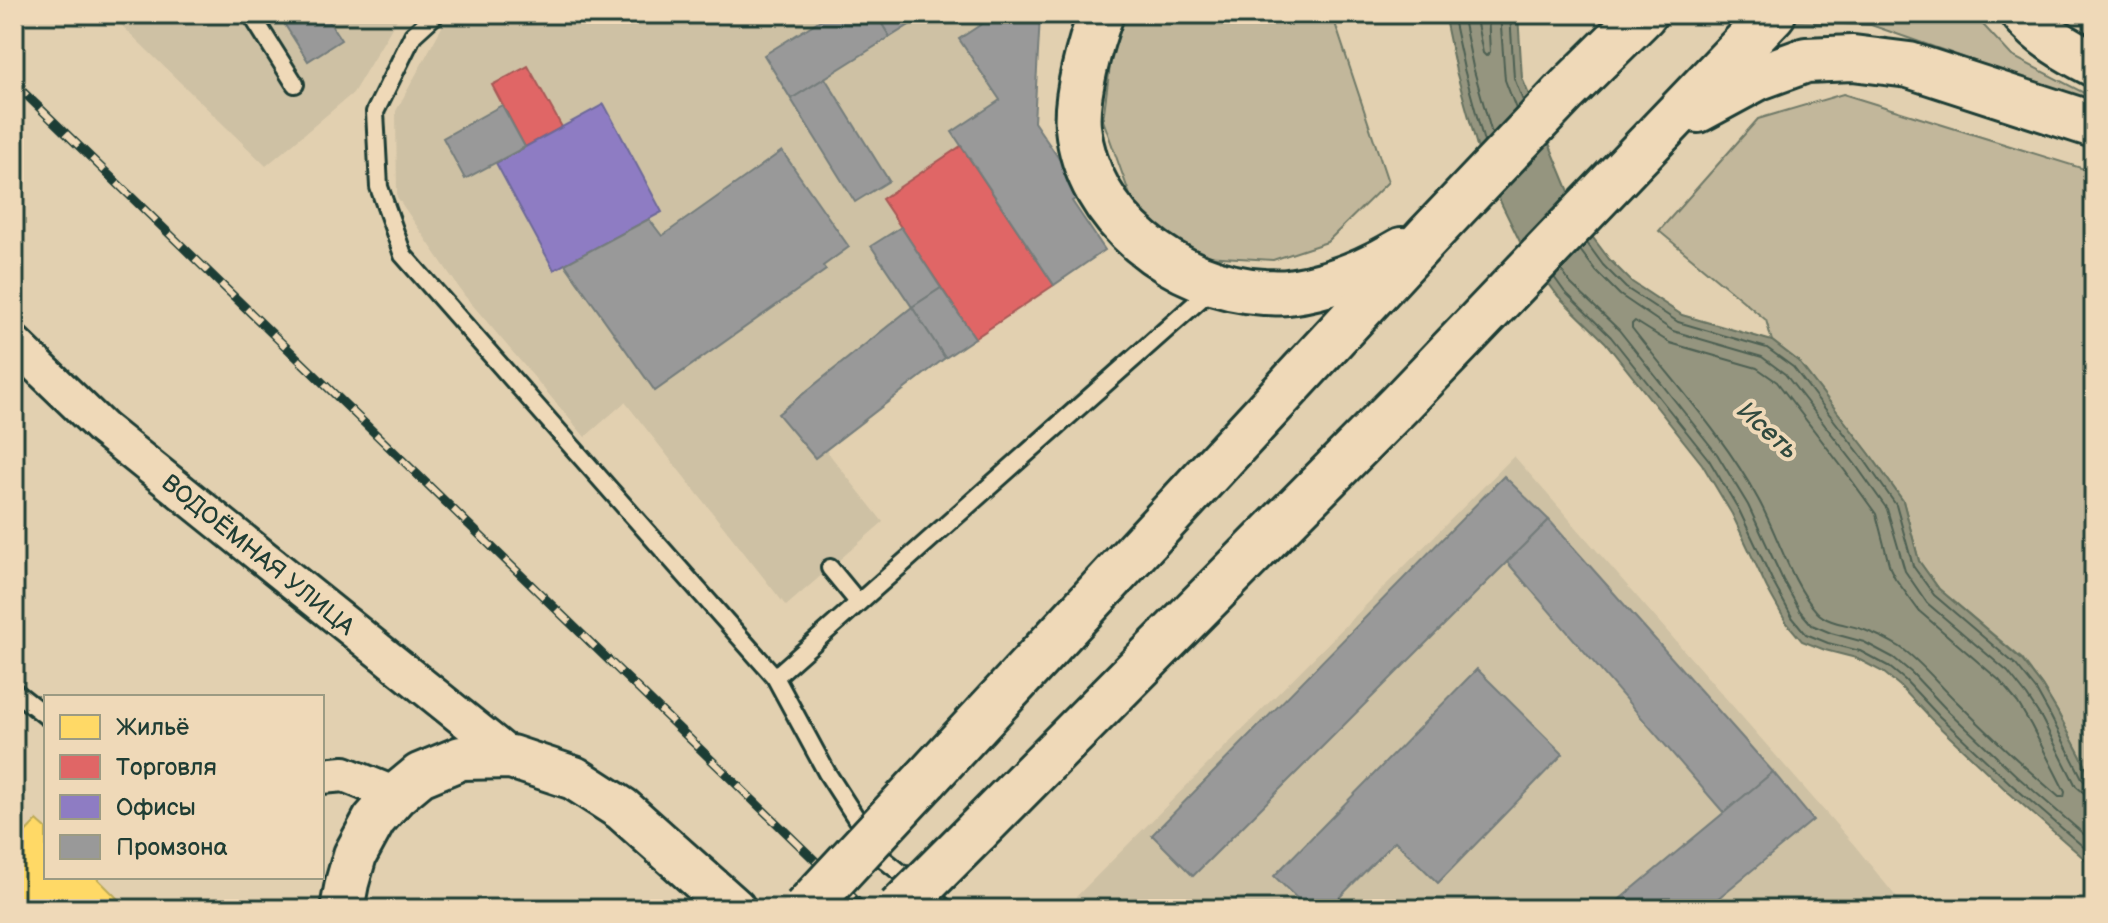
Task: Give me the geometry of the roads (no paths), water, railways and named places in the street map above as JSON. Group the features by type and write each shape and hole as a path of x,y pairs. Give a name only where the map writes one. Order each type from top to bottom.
{"main road":[{"path":"1101,14 1081,88 1078,125 1083,156 1093,182 1112,213 1142,243 1176,267 1216,285 1247,291 1286,293 1335,281 1377,265 1429,235"},
{"path":"1564,93 1606,14"},
{"path":"805,909 1429,235 1644,14"},
{"path":"899,909 1400,404 1773,14"},
{"path":"2024,14 2051,38 2094,64"},
{"path":"1661,130 1759,77 1806,60 1853,58 1909,65 2090,124"}],"street":[{"name":"ВОДОЁМНАЯ УЛИЦА","path":"14,343 102,428 511,757"},
{"path":"342,909 355,855 374,820 396,795 420,775 461,758 511,757 574,778 622,809 734,909"},
{"path":"324,776 344,774 396,795"}],"lane":[{"path":"251,14 295,84"},
{"path":"436,14 413,35 375,112 379,187 403,255 775,677 827,773 881,857 946,909"},
{"path":"775,677 1216,285"},
{"path":"830,568 858,602"},
{"path":"14,691 44,714"}],"water":[{"name":"Исеть","path":"1444,14 1518,14 1522,78 1582,223 1609,259 1632,282 1682,315 1772,341 1798,361 1869,453 1903,501 1919,561 1939,589 2021,659 2057,711 2094,782 2094,867 2007,791 1883,672 1856,658 1802,641 1786,622 1732,514 1702,464 1605,342 1558,296 1524,250 1482,164"}],"railway":[{"path":"14,83 865,909"}]}
